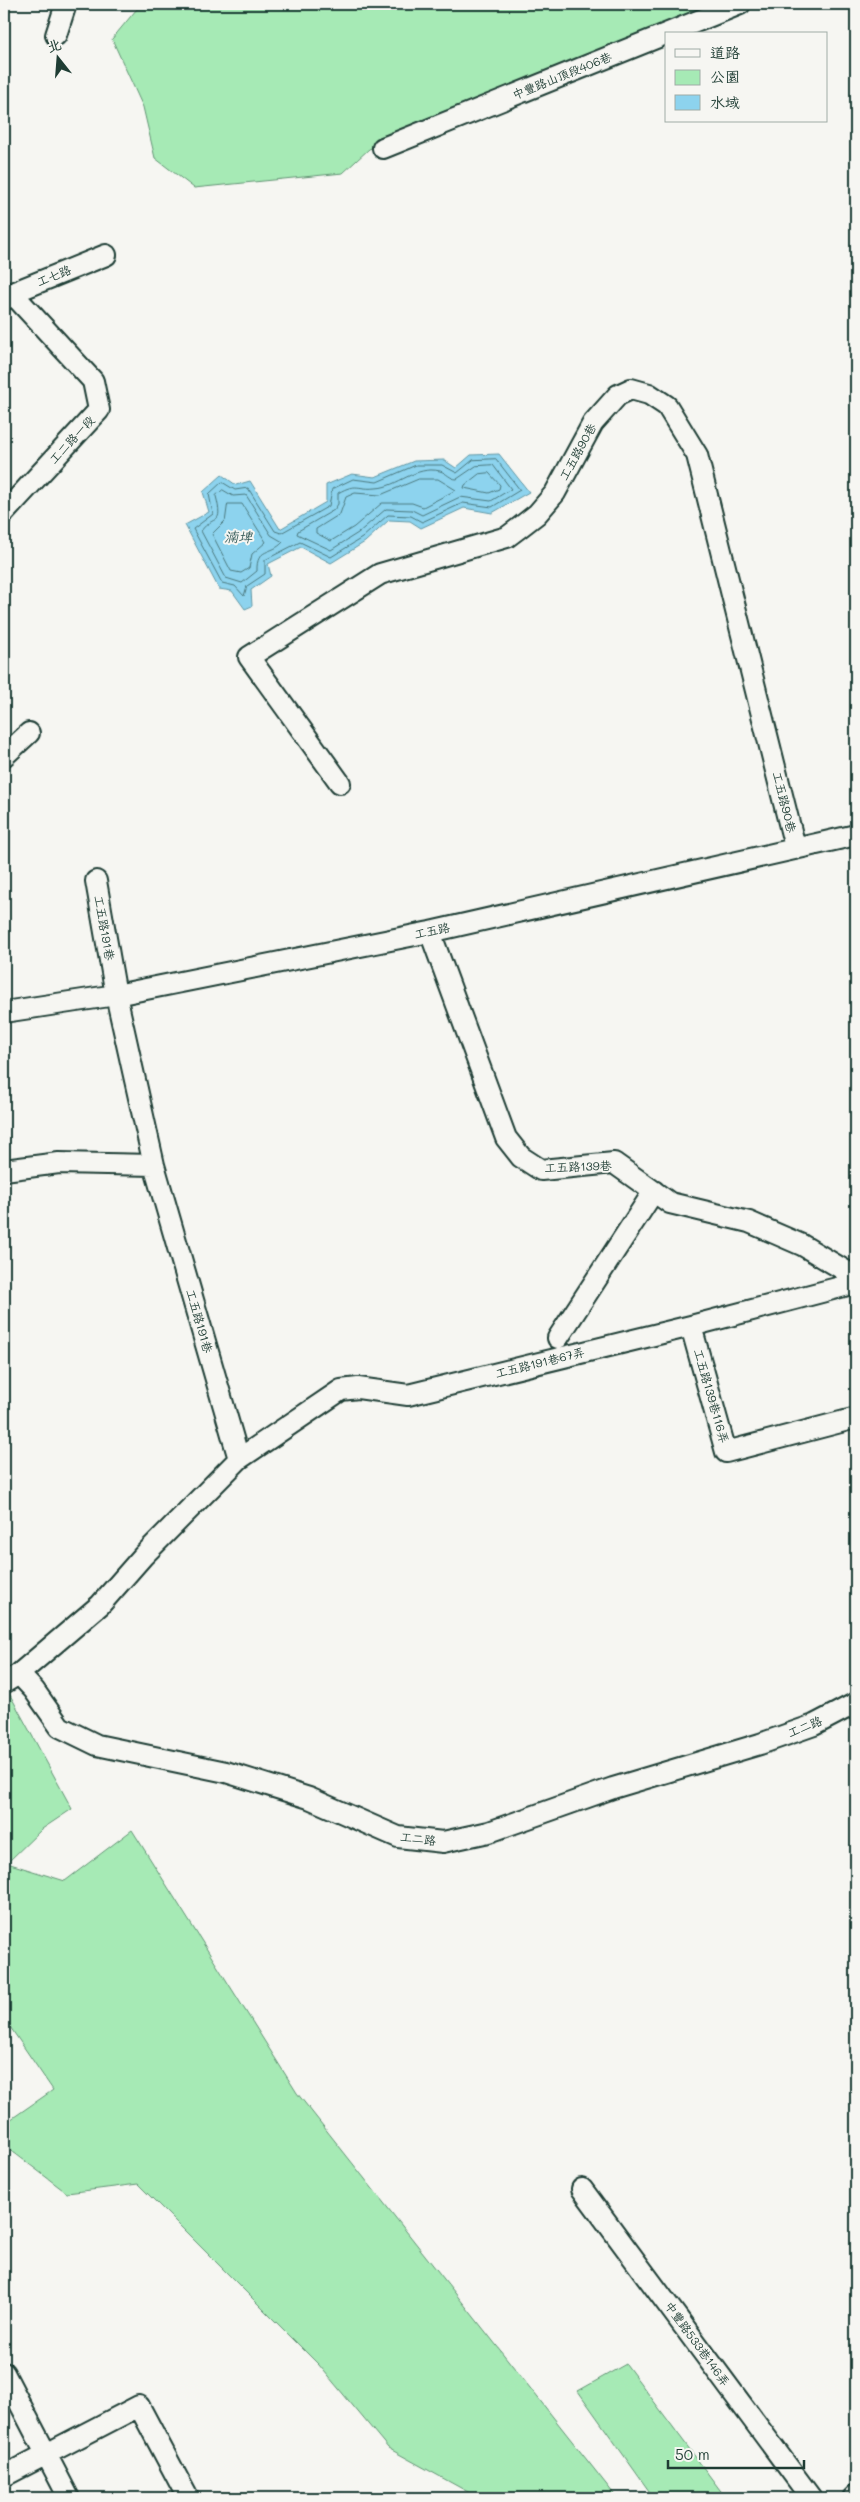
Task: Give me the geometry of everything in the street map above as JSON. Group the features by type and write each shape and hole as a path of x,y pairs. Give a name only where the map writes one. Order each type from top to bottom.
{"street":[{"path":"56,35 66,4"},
{"name":"中豐路山頂段406巷","path":"671,32 740,4"},
{"name":"中豐路山頂段406巷","path":"383,148 665,34"},
{"name":"工七路","path":"8,296 106,256"},
{"name":"工二路一段","path":"4,513 99,410 93,381 8,296"},
{"name":"工五路90巷","path":"340,783 248,657 380,574 507,537 537,514 556,493 593,423 618,395 631,390 649,394 667,406 697,456 795,847"},
{"path":"4,756 29,732"},
{"name":"工五路","path":"4,1012 116,995 430,932 856,834"},
{"name":"工五路191巷","path":"96,881 116,995 154,1165 239,1459"},
{"name":"工五路139巷","path":"430,932 506,1138 521,1157 541,1170 614,1163 670,1203 758,1226 802,1245 856,1277"},
{"path":"4,1170 59,1163 154,1165"},
{"path":"558,1338 654,1191"},
{"name":"工五路191巷67弄","path":"239,1459 341,1390 358,1388 408,1395 691,1326 856,1283"},
{"name":"工五路139巷116弄","path":"691,1326 726,1452 856,1418"},
{"path":"11,1679 100,1605 143,1556 239,1459"},
{"name":"工二路","path":"11,1679 34,1690 60,1727 97,1745 226,1772 309,1798 398,1837 443,1842 489,1832 613,1788 760,1744 814,1725 856,1703"},
{"name":"中豐路533巷146弄","path":"582,2189 811,2498"},
{"path":"4,2373 69,2498"},
{"path":"4,2476 139,2406 188,2498"},
{"path":"853,2498 856,2495"}],"green space":[{"path":"147,4 719,4 369,149 343,173 194,188 155,158 143,107 112,39 136,10"},
{"path":"9,1693 72,1809 42,1829 7,1863 65,1881 132,1830 297,2093 617,2498 479,2498 388,2448 319,2365 138,2184 67,2193 4,2145 4,2124 53,2090 4,2018 4,1696"},
{"path":"626,2364 726,2498 654,2498 578,2391"}],"water":[{"name":"湳埤","path":"499,454 529,492 492,513 464,508 421,528 410,521 389,520 365,542 331,563 301,547 268,564 271,576 251,590 252,606 245,609 232,591 219,589 185,525 209,512 203,492 222,475 236,485 250,481 280,529 326,502 326,485 352,474 375,477 414,461 444,460 456,468 471,455"}]}
